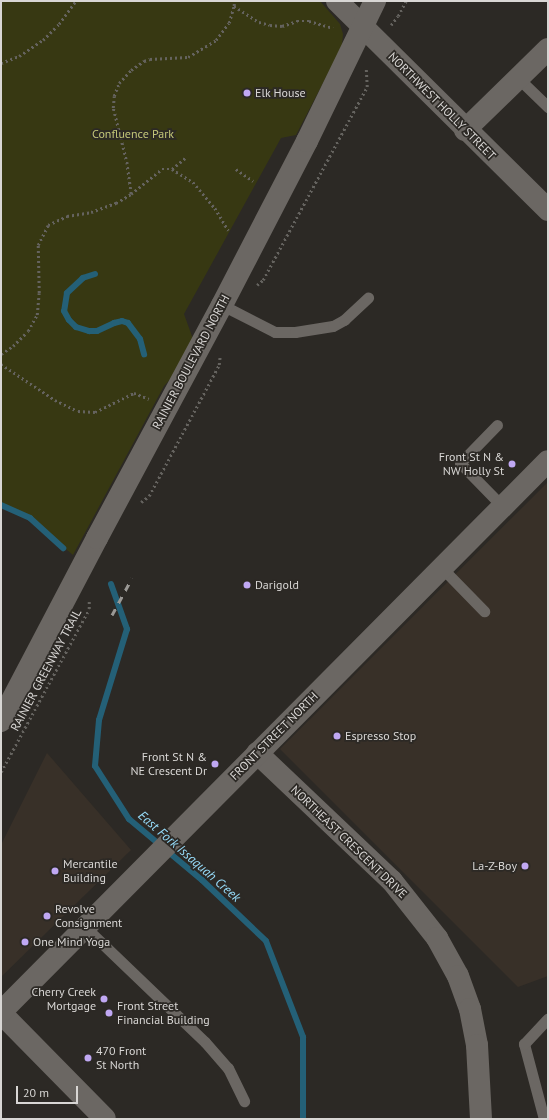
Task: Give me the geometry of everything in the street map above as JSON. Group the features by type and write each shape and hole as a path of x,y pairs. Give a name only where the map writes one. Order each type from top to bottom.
{"street":[{"name":"NORTHWEST HOLLY STREET","path":"337,1 548,210"},
{"name":"RAINIER BOULEVARD NORTH","path":"1,721 81,589 97,538 222,305 307,141 375,1"},
{"path":"466,130 548,49"},
{"name":"FRONT STREET NORTH","path":"1,1013 441,567 548,461"},
{"name":"NORTHEAST CRESCENT DRIVE","path":"257,754 392,881 437,938 458,976 470,1009 477,1045 481,1119"},
{"path":"1,1013 105,1119"}],"lane":[{"path":"518,78 548,107"},
{"path":"222,305 275,332 295,332 333,326 344,320 368,298"},
{"path":"497,425 460,463 502,506"},
{"path":"441,567 484,611"},
{"path":"85,927 205,1042 228,1068 244,1101"},
{"path":"544,1119 524,1044 548,1018"}],"path":[{"path":"1,63 19,56 43,40 59,24 76,1"},
{"path":"131,194 127,164 113,108 114,96 119,83 131,70 144,61 150,59 188,57 216,40 229,23 234,1"},
{"path":"387,29 398,16 406,1"},
{"path":"234,6 259,22 270,25 282,26 297,21 309,21 335,29"},
{"path":"172,169 185,158"},
{"path":"1,354 13,346 28,331 37,315 39,294 38,245 48,224 67,216 91,212 116,204 162,169 172,169 193,182 215,208 228,230"},
{"path":"236,169 254,181"},
{"path":"1,364 55,400 78,411 95,412 134,393 168,406"},
{"name":"RAINIER GREENWAY TRAIL","path":"1,772 89,608 81,589"}],"shaded area":[{"path":"548,482 548,976 518,987 280,749"},
{"path":"47,753 131,850 1,977 1,845"}],"green space":[{"name":"Confluence Park","path":"1,1 320,1 340,24 343,34 342,45 337,56 296,135 281,138 184,314 193,339 177,372 164,386 73,555 30,519 1,505"}],"waterway":[{"path":"95,274 83,278 67,293 64,311 69,320 76,327 89,331 97,331 122,321 128,323 140,339 144,354"},
{"name":"East Fork Issaquah Creek","path":"1,505 30,518 63,548"},
{"name":"East Fork Issaquah Creek","path":"111,584 127,629 99,720 95,766 129,819 202,880 266,941 303,1037 303,1119"}],"railway":[{"path":"112,615 132,578"}],"place":[{"name":"Elk House","path":"247,93"},
{"name":"Front St N & NW Holly St","path":"512,464"},
{"name":"Darigold","path":"247,585"},
{"name":"Espresso Stop","path":"337,736"},
{"name":"Front St N & NE Crescent Dr","path":"215,764"},
{"name":"La-Z-Boy","path":"525,866"},
{"name":"Mercantile Building","path":"55,871"},
{"name":"Revolve Consignment","path":"47,916"},
{"name":"One Mind Yoga","path":"25,942"},
{"name":"Cherry Creek Mortgage","path":"104,999"},
{"name":"Front Street Financial Building","path":"109,1013"},
{"name":"470 Front St North","path":"88,1058"}]}
